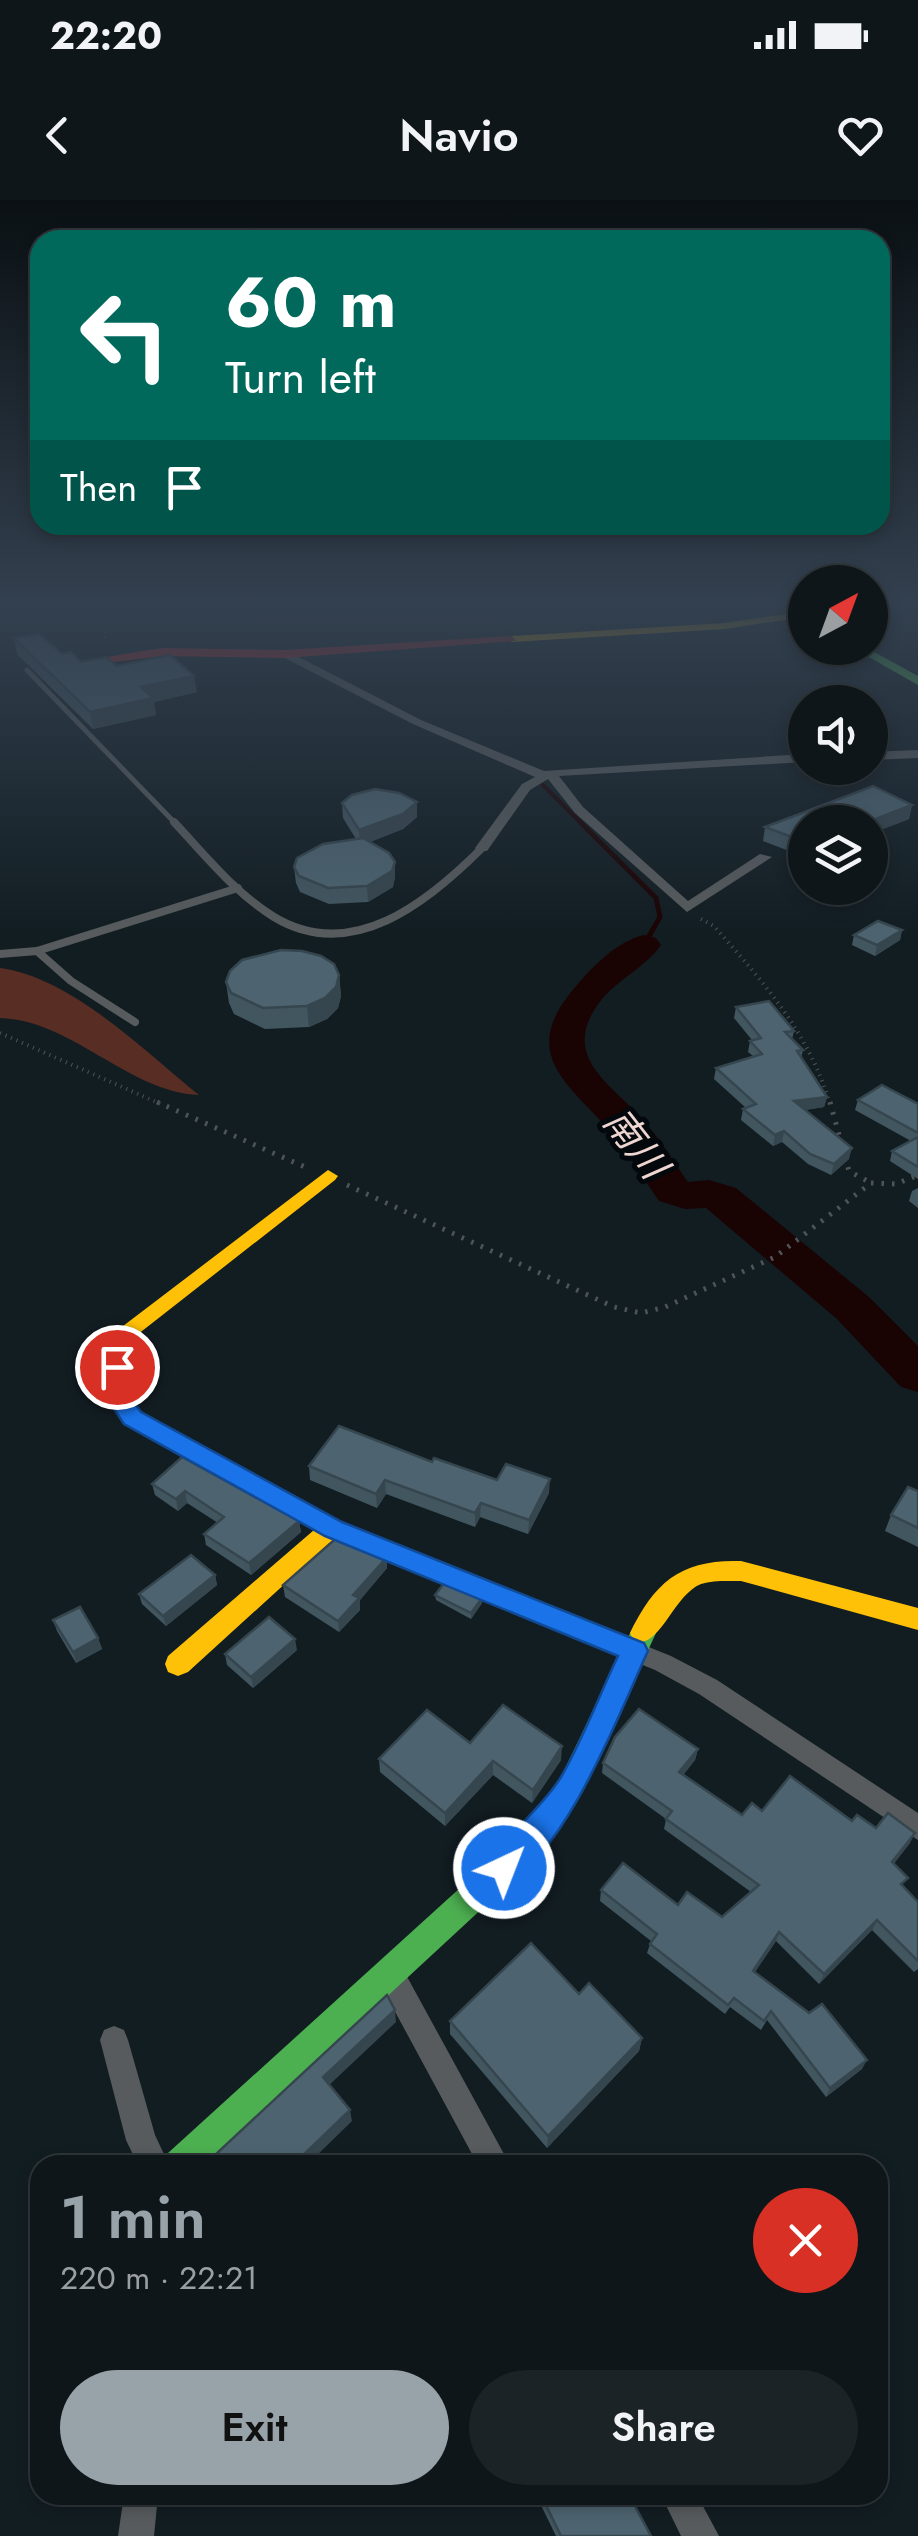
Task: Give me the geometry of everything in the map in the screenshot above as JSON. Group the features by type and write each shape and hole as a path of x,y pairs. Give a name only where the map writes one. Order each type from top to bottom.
{"street":[{"path":"403,715 546,774 592,822 687,908 765,856"},
{"path":"888,755 918,754"},
{"path":"482,848 526,787 546,774 788,759"},
{"path":"328,1176 118,1338 116,1395 132,1418 334,1529 634,1651 708,1687 918,1828"},
{"path":"178,1664 334,1529"},
{"path":"191,2155 504,1868 548,1820 588,1755 634,1651 670,1592 691,1574 714,1569 741,1571 918,1619"},
{"path":"389,1972 490,2155"},
{"path":"114,2040 141,2140 149,2155"},
{"path":"136,2536 141,2505"},
{"path":"683,2505 700,2536"}],"lane":[{"path":"71,715 238,888 278,920 298,928 325,934 354,933 399,917 482,848"},
{"path":"0,954 37,950 238,888"},
{"path":"37,950 71,981 135,1022"}],"path":[{"path":"687,908 714,926 787,1010 825,1085 849,1170 871,1183 896,1184 918,1175"},
{"path":"0,1033 328,1176 614,1307 641,1313 664,1307 775,1256 871,1183"}],"shaded area":[{"path":"0,968 27,974 80,1001 199,1095 148,1082 51,1030 0,1018"}],"building":[{"path":"873,786 912,805 888,814 888,805 823,805"},
{"path":"375,789 399,793 417,802 403,814 359,830 342,803 352,795"},
{"path":"788,818 788,836 765,827"},
{"path":"363,838 389,853 395,862 392,871 367,886 328,888 299,876 294,867 297,858 323,844"},
{"path":"878,921 902,930 877,945 854,935"},
{"path":"281,950 321,956 334,964 339,975 336,987 325,998 307,1006 263,1008 231,993 226,982 230,971 242,960"},
{"path":"769,1001 794,1031 785,1032 803,1050 797,1051 827,1097 794,1101 852,1148 834,1164 810,1154 784,1131 775,1135 743,1109 756,1104 716,1068 762,1054 750,1041 761,1038 736,1007"},
{"path":"882,1085 918,1104 918,1133 858,1100"},
{"path":"918,1137 918,1167 892,1151"},
{"path":"339,1426 432,1462 434,1458 497,1480 506,1464 550,1479 529,1520 481,1503 475,1513 385,1480 376,1494 309,1466"},
{"path":"182,1457 299,1521 249,1563 204,1534 224,1517 185,1491 176,1499 152,1484"},
{"path":"908,1487 918,1491 918,1528 891,1515"},
{"path":"341,1534 387,1557 353,1595 359,1598 338,1621 283,1585"},
{"path":"191,1555 215,1575 163,1616 139,1594"},
{"path":"445,1582 482,1598 471,1613 435,1595"},
{"path":"80,1607 98,1638 73,1652 53,1620"},
{"path":"269,1617 295,1639 251,1677 225,1654"},
{"path":"503,1705 562,1746 533,1790 493,1761 445,1813 379,1759 427,1710 470,1743"},
{"path":"639,1709 698,1749 679,1772 742,1815 752,1803 762,1811 790,1776 852,1821 857,1815 876,1828 888,1813 915,1833 892,1862 908,1878 901,1884 918,1902 918,1961 877,1920 824,1974 779,1932 753,1971 809,2013 822,2004 867,2060 830,2088 771,2011 764,2021 734,1998 728,2005 650,1944 657,1934 601,1890 623,1863 678,1905 687,1892 722,1917 759,1885 666,1819 672,1811 603,1763 615,1737"},
{"path":"531,1943 579,1994 589,1983 642,2038 548,2136 450,2021"},
{"path":"387,1995 395,2010 323,2077 350,2110 303,2155 216,2154"},
{"path":"546,2505 634,2505 651,2536 561,2536"}],"waterway":[{"path":"543,785 656,898 660,917 644,945"},
{"name":"南川","path":"644,945 599,981 575,1012 567,1048 576,1074 627,1125 674,1192 721,1198 853,1308 918,1375"}],"traffic: fast":[{"path":"191,2155 504,1868 549,1818 572,1784 643,1633"}],"traffic: slow":[{"path":"178,1664 333,1529 133,1418 116,1395 117,1339 328,1176"},
{"path":"643,1633 662,1603 681,1583 706,1572 722,1571 741,1571 918,1619"}],"route":[{"path":"117,1367 116,1395 132,1418 334,1529 634,1651 572,1785 548,1820 504,1868"}]}
